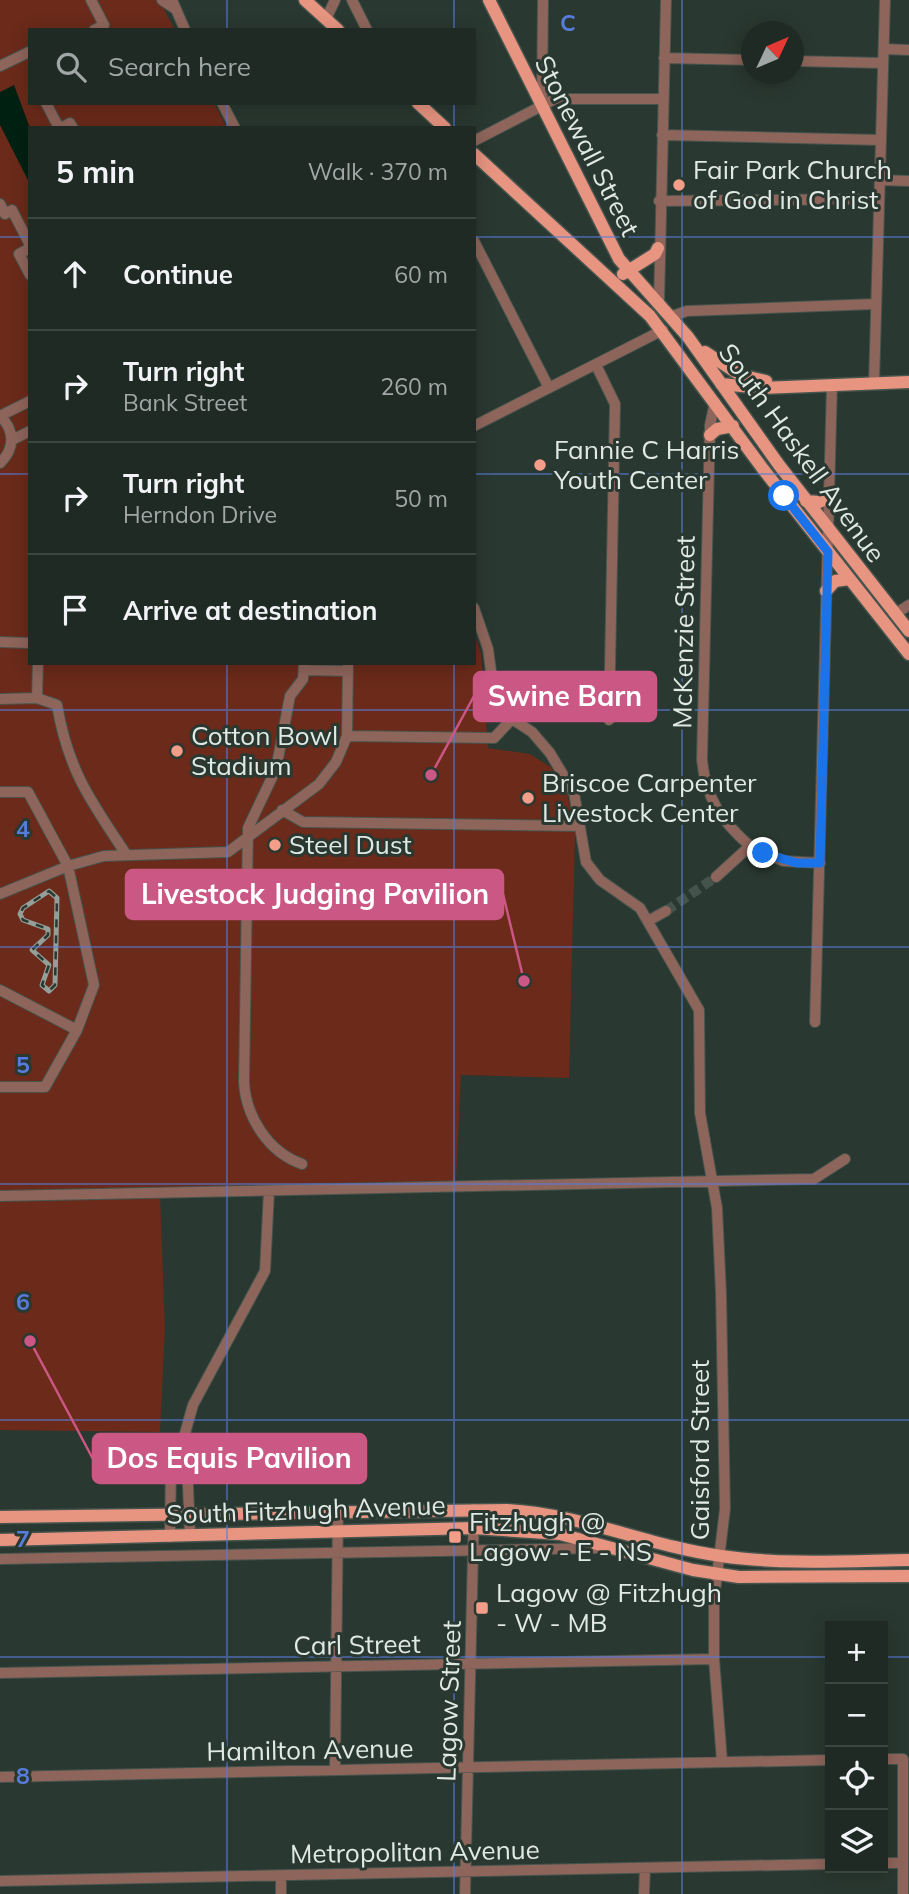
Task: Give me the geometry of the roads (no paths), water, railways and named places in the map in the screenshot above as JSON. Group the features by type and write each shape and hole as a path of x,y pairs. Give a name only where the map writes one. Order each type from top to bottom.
{"main road":[{"path":"305,0 336,28"},
{"name":"Stonewall Street","path":"489,0 627,271 659,303"},
{"path":"420,105 443,126"},
{"name":"South Haskell Avenue","path":"476,156 613,280 663,330 828,552 909,654"},
{"path":"613,280 655,254 659,248"},
{"name":"South Haskell Avenue","path":"659,303 688,337 806,500 909,631"},
{"path":"688,337 726,368 740,375 798,385"},
{"path":"688,364 724,386 761,388 909,382"},
{"path":"715,402 724,386 740,375"},
{"path":"746,418 748,400 761,388"},
{"path":"710,435 717,429 733,426"},
{"path":"806,500 819,502 830,497"},
{"path":"827,591 835,581 850,579"},
{"name":"South Fitzhugh Avenue","path":"0,1517 474,1509 562,1516 670,1546 720,1556 792,1561 909,1560"},
{"name":"South Fitzhugh Avenue","path":"0,1540 474,1528 560,1534 717,1575 760,1579 909,1576"}],"street":[{"path":"91,0 103,25 98,28"},
{"path":"162,0 173,4 184,28"},
{"path":"326,19 335,0"},
{"path":"352,0 366,28"},
{"path":"542,106 543,0"},
{"path":"659,303 659,201 666,0"},
{"path":"874,383 885,0"},
{"path":"884,49 909,50"},
{"path":"0,66 28,52"},
{"path":"664,58 741,60"},
{"path":"804,61 882,62"},
{"path":"476,140 555,99 663,99"},
{"path":"47,105 59,126"},
{"path":"223,105 234,126"},
{"path":"662,135 880,140"},
{"path":"879,180 909,181"},
{"path":"659,201 879,199"},
{"path":"0,204 5,214 12,210 28,242"},
{"path":"476,245 549,388"},
{"path":"28,247 19,254 28,271"},
{"path":"672,316 687,311 875,304"},
{"path":"476,425 663,330"},
{"path":"596,365 615,404 608,720"},
{"path":"815,1022 832,384"},
{"path":"0,463 6,457 12,440 9,426 0,416 28,402"},
{"name":"McKenzie Street","path":"715,402 710,435 703,771 717,810 726,824 750,846 783,861 820,863"},
{"path":"12,440 28,432"},
{"path":"895,614 909,605"},
{"name":"Gaisford Street","path":"476,614 488,649 494,694 512,719 532,733 575,793 586,862 600,880 640,908 699,1010 700,1114 717,1208 721,1293 725,1509 717,1575 714,1659 722,1761"},
{"path":"0,642 28,643"},
{"path":"37,698 38,665"},
{"path":"0,894 89,859 126,853 228,852 247,839 282,810 319,784 336,762 347,736 348,667 304,666 303,679 291,691 276,769 251,818 247,839 245,1094 253,1116 269,1141 288,1159 302,1164"},
{"path":"0,699 37,698 57,705 63,741 80,784 126,853"},
{"path":"347,736 494,738 512,719"},
{"path":"0,792 28,792 68,866 94,985 77,1030 44,1087 0,1087"},
{"path":"282,810 303,822 580,826"},
{"path":"716,877 750,846"},
{"path":"648,921 666,911"},
{"path":"0,990 77,1030"},
{"path":"0,1196 814,1179 845,1159"},
{"path":"495,1172 495,1185"},
{"path":"170,1537 171,1461 180,1451 193,1405 265,1271 269,1191"},
{"path":"180,1451 187,1461 190,1536"},
{"name":"Lagow Street","path":"465,1894 474,1509"},
{"path":"335,1770 338,1510"},
{"name":"South Fitzhugh Avenue","path":"0,1559 610,1548"},
{"name":"Carl Street","path":"0,1673 714,1659"},
{"name":"Hamilton Avenue","path":"0,1777 825,1760"},
{"path":"903,1894 905,1764"},
{"name":"Metropolitan Avenue","path":"0,1881 825,1864"},
{"path":"888,1864 905,1869"},
{"path":"644,1894 645,1868"},
{"path":"281,1875 281,1894"}],"tunnel":[{"path":"666,911 716,877"}],"railway":[{"path":"49,891 57,898 55,985 49,991 42,985 49,965 32,950 48,935 48,929 23,920 20,914 23,908 49,891"}],"place":[{"name":"Fair Park Church of God in Christ","path":"679,185"},
{"name":"Fannie C Harris Youth Center","path":"540,465"},
{"name":"Cotton Bowl Stadium","path":"177,751"},
{"name":"Swine Barn","path":"431,775"},
{"name":"Briscoe Carpenter Livestock Center","path":"528,798"},
{"name":"Steel Dust","path":"275,845"},
{"name":"Livestock Judging Pavilion","path":"524,981"},
{"name":"Dos Equis Pavilion","path":"30,1341"},
{"name":"Fitzhugh @ Lagow - E - NS","path":"455,1537"},
{"name":"Lagow @ Fitzhugh - W - MB","path":"482,1608"}]}
